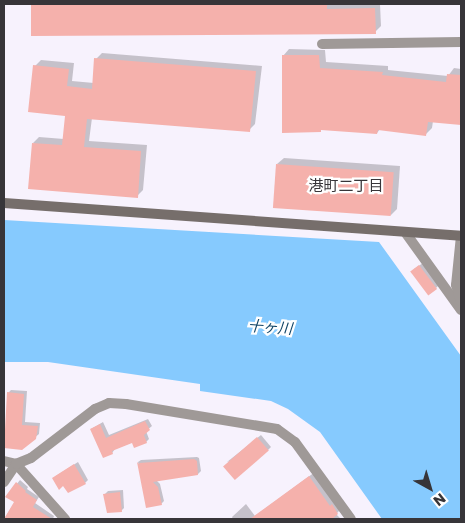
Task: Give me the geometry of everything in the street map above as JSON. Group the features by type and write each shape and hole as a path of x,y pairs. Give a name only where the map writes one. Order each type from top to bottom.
{"street":[{"path":"322,44 461,42"},
{"path":"4,203 461,236 459,285 461,301"},
{"path":"405,232 461,310"},
{"path":"443,284 459,285"},
{"path":"4,482 16,464 31,458 95,409 109,403 126,404 254,423 277,429 295,442 351,519"},
{"path":"4,461 16,464 65,519"}],"water":[{"name":"十ヶ川","path":"4,220 379,242 461,356 461,519 382,519 320,432 288,409 271,401 200,391 200,384 48,362 4,362"}],"building":[{"path":"31,4 327,4 327,9 375,8 376,34 31,36"},
{"path":"282,55 319,55 320,68 383,72 382,75 446,82 447,74 461,75 461,125 428,122 426,136 378,130 377,134 321,130 321,132 282,133"},
{"path":"94,58 256,71 250,132 87,119 84,147 141,151 138,198 28,189 32,143 62,145 65,116 28,112 33,65 69,69 67,86 92,89"},
{"path":"276,164 394,172 391,216 273,208"},
{"path":"419,265 437,289 428,296 410,272"},
{"path":"7,392 24,394 22,425 38,426 36,439 22,450 4,448"},
{"path":"145,421 150,430 144,435 147,443 134,448 132,443 112,451 113,454 103,458 90,429 100,424 106,438"},
{"path":"257,437 269,451 235,480 223,467"},
{"path":"194,459 197,461 198,475 153,482 158,487 162,505 146,508 137,462 140,465 139,463"},
{"path":"74,464 86,484 68,493 63,486 59,490 52,478"},
{"path":"309,476 330,506 332,504 338,514 332,519 250,519"},
{"path":"16,482 25,492 37,500 33,507 52,519 4,519 14,502 5,497"},
{"path":"120,492 122,512 107,513 103,494"}],"district":[{"name":"港町二丁目","path":"346,186"}]}
